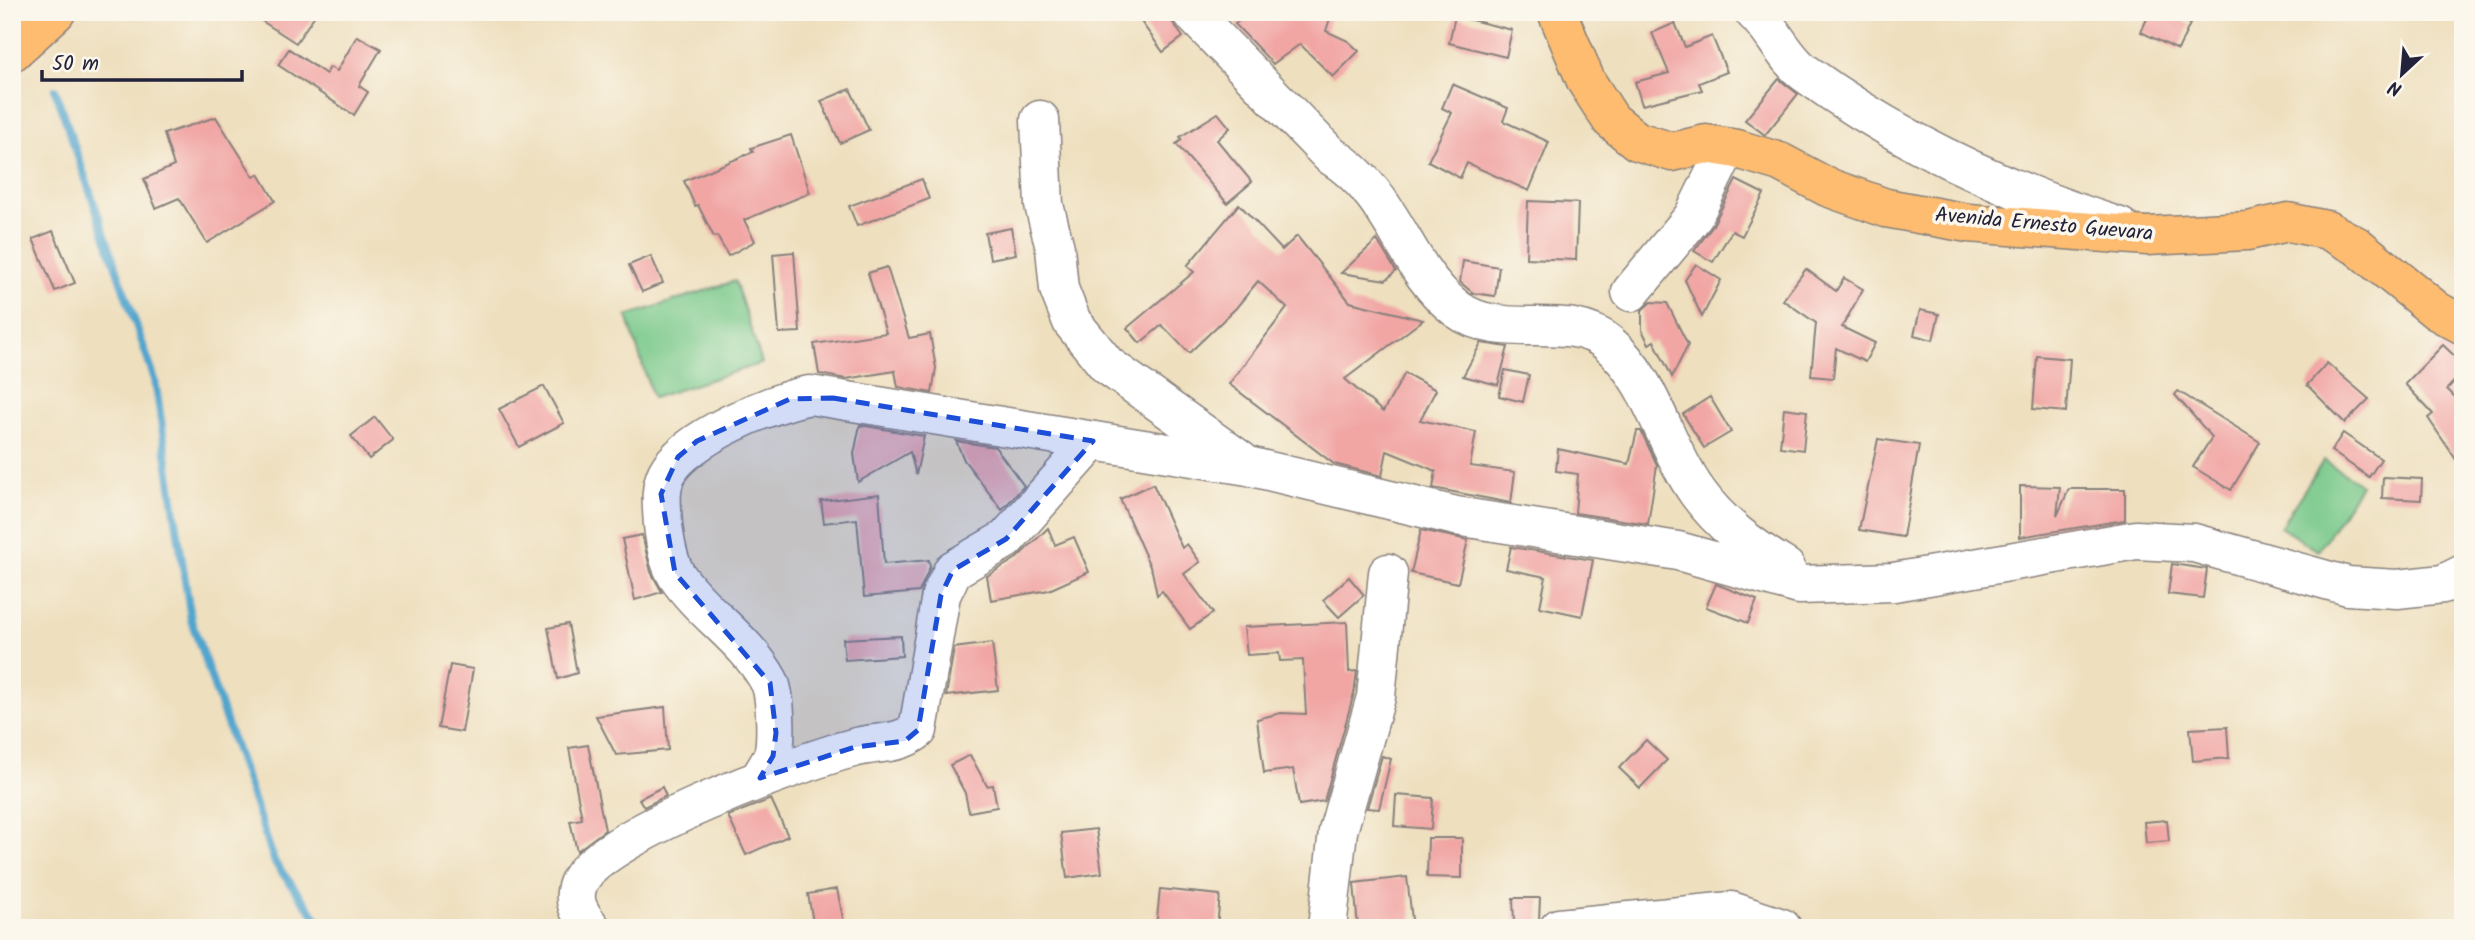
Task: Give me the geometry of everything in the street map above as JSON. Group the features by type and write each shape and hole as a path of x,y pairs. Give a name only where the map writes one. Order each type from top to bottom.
{"main road":[{"path":"12,51 56,12"},
{"name":"Avenida Ernesto Guevara","path":"1557,12 1586,81 1611,120 1637,141 1672,152 1706,144 1727,148 1780,162 1827,187 1886,208 1968,223 2147,236 2248,231 2288,222 2327,230 2357,246 2437,311 2463,325"}],"street":[{"path":"1191,12 1330,155 1353,169 1386,208 1426,278 1457,309 1491,326 1581,329 1607,341 1632,368 1697,492 1743,542 1814,586"},
{"path":"1754,12 1765,22 1802,71 1876,118 1975,173 2064,210 2147,236"},
{"path":"1040,120 1044,205 1055,248 1059,289 1072,322 1107,365 1248,466"},
{"path":"1631,292 1693,217 1727,148"},
{"path":"760,778 773,756 776,733 770,683 732,635 691,595 675,573 666,547 661,494 666,474 678,457 697,441 790,399 810,395 1248,466 1456,516 1678,551 1799,585 1894,582 2136,540 2194,543 2348,586 2397,589 2443,584 2463,574"},
{"path":"591,928 579,913 575,901 580,880 593,865 628,840 760,778 855,747 905,741 918,730 941,595 953,570 1006,539 1093,441"},
{"path":"1327,928 1338,831 1376,697 1388,573"},
{"path":"1559,928 1731,911 1782,928"}],"highlighted area":[{"path":"833,398 1093,441 1006,539 953,570 941,595 918,730 905,741 855,747 760,778 773,756 776,733 770,683 675,573 661,494 678,457 697,441 790,399"}],"green space":[{"path":"735,281 762,363 653,398 627,316"},
{"path":"2324,460 2361,485 2318,551 2280,527"}],"building":[{"path":"248,12 317,12 296,43"},
{"path":"1134,12 1165,12 1183,37 1163,52"},
{"path":"1250,12 1332,12 1326,31 1348,41 1359,51 1333,77 1300,44 1273,64 1235,24"},
{"path":"2150,12 2164,12 2190,24 2178,50 2141,32"},
{"path":"1455,16 1512,30 1506,57 1449,43"},
{"path":"1675,23 1685,47 1712,36 1727,72 1699,83 1702,90 1642,105 1635,82 1669,73 1652,33"},
{"path":"357,36 381,49 359,86 368,92 354,115 278,65 289,49 326,74 330,67 337,71"},
{"path":"1779,79 1798,94 1765,135 1745,120"},
{"path":"1452,84 1508,108 1503,121 1549,142 1529,191 1467,163 1460,178 1428,161 1452,113 1442,108"},
{"path":"850,89 869,130 840,143 821,101"},
{"path":"1218,113 1230,128 1217,140 1252,182 1227,203 1176,144 1182,140 1180,137"},
{"path":"216,117 254,177 259,174 275,201 207,243 179,198 156,208 144,179 174,166 164,134"},
{"path":"791,135 810,193 744,220 755,241 728,256 717,236 714,237 698,205 695,206 684,181 753,152 751,148"},
{"path":"922,179 929,199 857,226 849,206"},
{"path":"1736,180 1764,194 1742,236 1732,231 1713,262 1694,251 1712,227"},
{"path":"1528,201 1578,203 1576,260 1526,258"},
{"path":"1239,204 1282,250 1297,236 1350,302 1423,320 1345,379 1383,412 1405,373 1436,390 1420,420 1476,432 1470,466 1515,472 1511,503 1433,488 1436,471 1387,451 1382,476 1334,464 1229,384 1287,308 1258,281 1236,308 1189,353 1162,325 1140,343 1127,328 1194,272 1187,266"},
{"path":"1011,228 1016,254 990,259 985,233"},
{"path":"53,231 75,283 55,291 33,239"},
{"path":"1377,240 1396,271 1386,280 1341,273"},
{"path":"794,252 800,332 779,333 773,254"},
{"path":"651,256 663,283 642,292 629,265"},
{"path":"1463,261 1499,267 1495,296 1473,293 1460,282"},
{"path":"1696,264 1721,280 1702,317 1685,280"},
{"path":"887,267 909,338 930,334 936,368 932,393 898,387 895,371 846,379 819,374 814,344 886,333 868,273"},
{"path":"1806,269 1836,291 1844,278 1863,289 1842,327 1875,343 1865,362 1836,348 1833,378 1811,376 1816,323 1783,300"},
{"path":"1651,302 1667,303 1688,345 1672,377 1654,341 1649,344 1642,330 1642,310"},
{"path":"1920,310 1939,314 1933,340 1914,335"},
{"path":"1481,343 1508,347 1498,385 1463,376"},
{"path":"2443,345 2463,364 2463,372 2447,389 2463,405 2463,470 2428,418 2433,414 2405,384"},
{"path":"2037,356 2070,359 2066,412 2033,409"},
{"path":"2327,363 2369,399 2345,423 2307,385"},
{"path":"1505,370 1529,375 1523,402 1499,396"},
{"path":"544,386 564,423 519,447 499,409"},
{"path":"2178,391 2260,442 2231,490 2193,467 2212,437 2175,395"},
{"path":"1710,397 1731,432 1704,448 1683,414"},
{"path":"1784,408 1807,411 1803,450 1780,447"},
{"path":"375,417 393,440 369,459 351,436"},
{"path":"860,425 924,436 916,475 910,452 858,482 854,454"},
{"path":"1637,431 1641,431 1657,465 1648,524 1575,513 1578,474 1556,471 1558,449 1629,464"},
{"path":"2343,433 2381,459 2369,477 2331,451"},
{"path":"1878,439 1919,445 1903,537 1859,530"},
{"path":"956,441 995,447 1024,486 1002,510 964,460"},
{"path":"2383,477 2422,479 2421,500 2382,498"},
{"path":"1153,484 1182,548 1187,544 1200,562 1184,574 1213,613 1190,629 1162,591 1157,595 1152,571 1120,499"},
{"path":"2020,486 2060,487 2057,516 2069,489 2125,489 2125,520 2020,537"},
{"path":"879,494 884,564 929,560 930,567 919,592 864,597 857,519 824,523 821,501"},
{"path":"1048,528 1055,545 1074,537 1089,572 1049,590 991,600 987,576 1017,558"},
{"path":"1421,530 1468,540 1458,583 1411,573"},
{"path":"642,535 651,572 662,592 635,600 622,539"},
{"path":"1511,547 1593,560 1582,616 1540,607 1546,577 1506,569"},
{"path":"2172,564 2207,569 2203,598 2168,594"},
{"path":"1349,577 1364,595 1339,617 1323,600"},
{"path":"1716,584 1757,600 1748,623 1706,607"},
{"path":"1347,622 1349,672 1357,671 1354,693 1324,801 1299,805 1293,769 1264,773 1257,719 1281,713 1306,714 1303,660 1280,661 1279,653 1247,655 1244,627"},
{"path":"568,624 577,673 558,679 548,628"},
{"path":"901,636 902,656 845,660 843,639"},
{"path":"992,643 998,690 946,696 954,648"},
{"path":"450,665 473,669 462,732 438,728"},
{"path":"665,707 668,750 616,755 596,716"},
{"path":"2227,727 2229,758 2193,761 2190,729"},
{"path":"1646,740 1667,760 1640,788 1619,768"},
{"path":"588,745 605,830 577,851 570,821 582,819 569,748"},
{"path":"970,755 987,786 993,785 997,807 969,812 965,793 950,765"},
{"path":"1382,756 1391,759 1379,809 1367,808"},
{"path":"662,787 666,796 644,807 639,799"},
{"path":"1396,795 1433,798 1431,829 1394,826"},
{"path":"771,799 788,836 746,855 728,816"},
{"path":"2167,820 2169,841 2146,843 2144,822"},
{"path":"1096,829 1102,873 1067,878 1061,833"},
{"path":"1428,838 1462,838 1462,878 1427,877"},
{"path":"1407,877 1413,928 1358,928 1354,883"},
{"path":"837,889 844,923 814,928 808,894"},
{"path":"1160,889 1220,895 1217,928 1156,928"},
{"path":"1513,898 1540,898 1539,921 1514,922"}],"waterway":[{"path":"55,90 155,380 191,620 275,863 324,928"}]}
